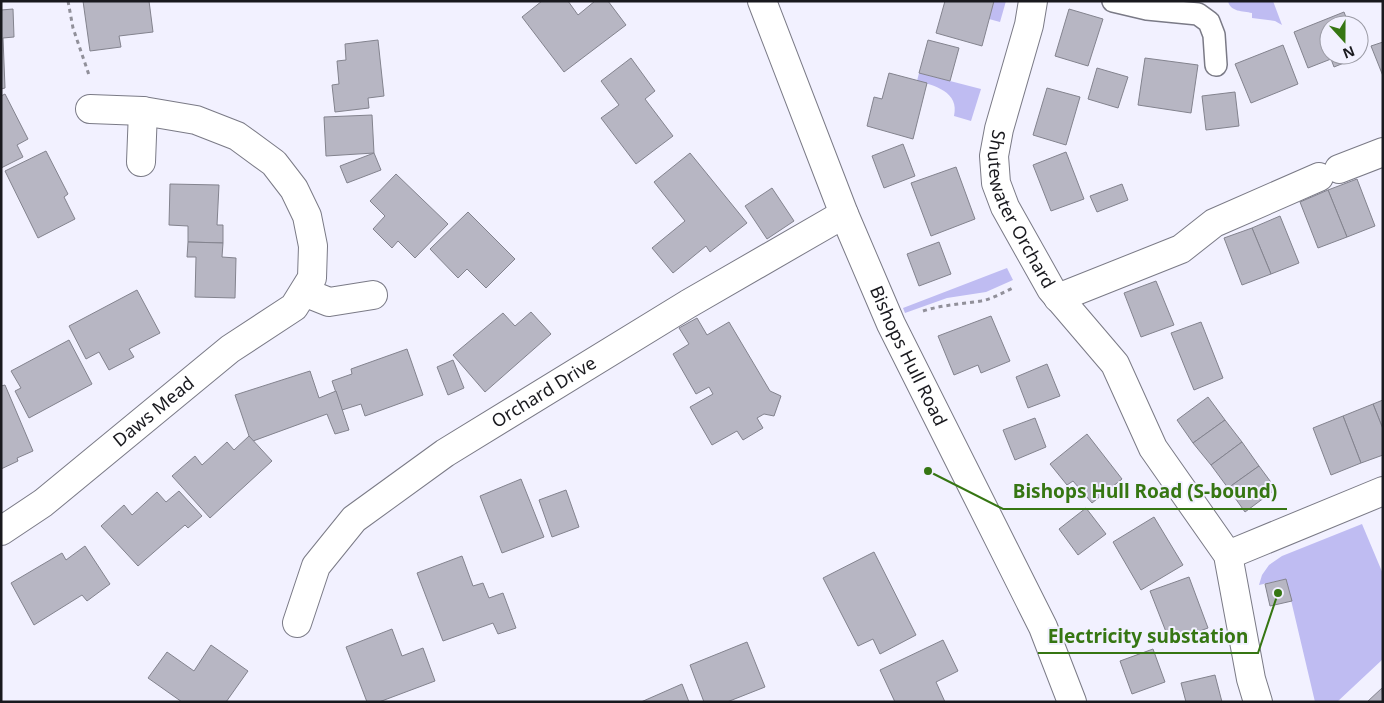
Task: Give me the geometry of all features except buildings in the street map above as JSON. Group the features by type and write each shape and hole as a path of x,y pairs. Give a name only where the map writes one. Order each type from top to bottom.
{"street":[{"name":"Bishops Hull Road","path":"762,1 844,214 892,324 1043,627 1072,702"},
{"name":"Shutewater Orchard","path":"1033,1 1029,25 994,156 996,183 1005,206 1051,289 1115,364 1153,448 1228,555 1251,679 1258,702"},
{"name":"Daws Mead","path":"1,531 43,503 230,349 294,307 312,278 313,246 307,216 294,189 274,163 237,136 196,120 144,111 95,110"},
{"path":"141,162 144,111"},
{"name":"Shutewater Orchard","path":"1058,298 1181,249 1214,223 1329,173 1383,152"},
{"name":"Orchard Drive","path":"297,624 316,566 354,519 445,453 688,304 844,214"},
{"path":"304,292 329,302 373,295"},
{"path":"1228,555 1383,491"}],"lane":[{"path":"1113,1 1148,9 1198,14 1210,22 1214,35 1216,65"}],"path":[{"path":"68,1 73,28 95,110"},
{"path":"892,324 940,306 994,298 1042,272"}],"shaded area":[{"path":"994,1 1006,1 1000,22 989,19"},
{"path":"1228,1 1273,1 1282,25 1275,21 1252,18 1252,13 1234,9 1229,5"},
{"path":"919,73 981,89 971,121 954,116 955,108 949,95 938,88 917,81"},
{"path":"1007,268 1013,280 986,292 947,298 905,313 903,308"},
{"path":"1362,524 1383,574 1383,659 1337,702 1315,702 1286,579 1259,585 1262,575 1269,565 1282,556"}],"place":[{"name":"Bishops Hull Road (S-bound)","path":"928,471"},
{"name":"Electricity substation","path":"1278,593"}]}
